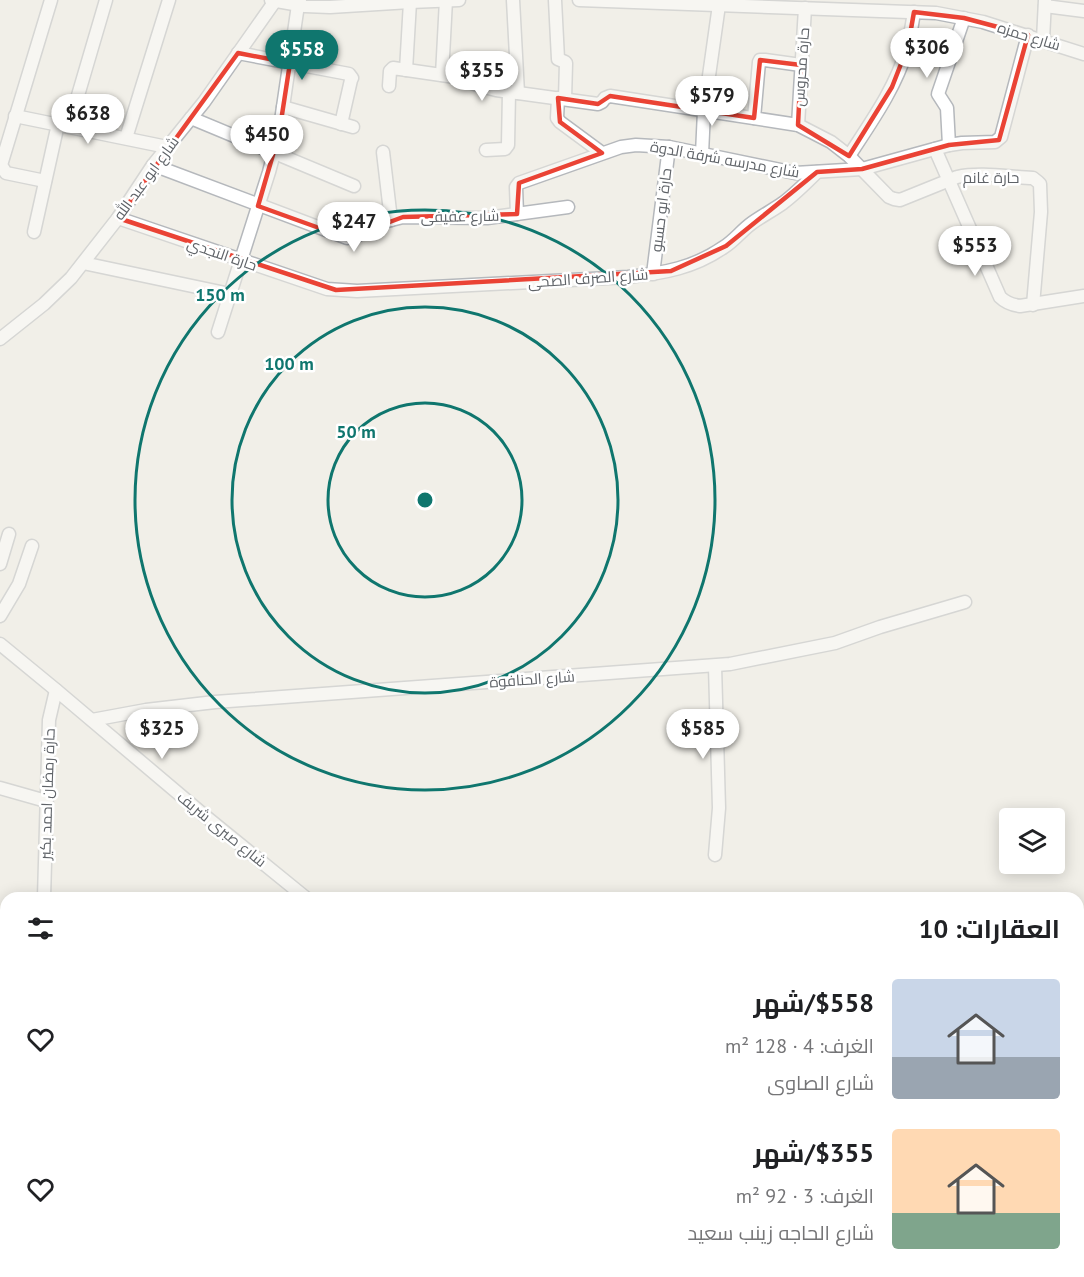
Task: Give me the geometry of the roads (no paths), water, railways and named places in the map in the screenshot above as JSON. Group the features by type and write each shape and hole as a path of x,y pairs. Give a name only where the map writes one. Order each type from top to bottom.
{"street":[{"path":"45,181 10,174 3,169 1,161 51,0"},
{"path":"34,232 45,181 106,0"},
{"path":"126,138 169,0"},
{"path":"273,0 318,7 348,3 459,0"},
{"name":"شارع ابو عبد الله","path":"0,338 44,304 71,278 118,218 153,165 204,102 273,0"},
{"path":"442,75 446,0"},
{"path":"486,150 505,148 508,145 514,92 513,0"},
{"path":"555,0 558,59 566,63 557,118 602,153"},
{"name":"شارع حمزه","path":"579,0 690,2 719,5 850,5 936,14 964,18 1028,35 1084,54"},
{"path":"936,14 937,0"},
{"path":"406,70 407,1"},
{"path":"218,333 279,134 297,3"},
{"path":"1043,40 1045,3 1084,11"},
{"path":"702,154 704,111 719,5"},
{"name":"حارة محروس","path":"798,125 801,64 812,6"},
{"path":"849,156 878,112 894,80 908,46 914,12"},
{"path":"949,145 946,108 938,94 964,18"},
{"name":"شارع مدرسه شرفة الدوة","path":"517,214 516,187 519,183 621,147 636,145 669,147 795,173 862,169 949,145 995,142 1001,137 1028,35"},
{"path":"238,53 350,75 347,125 283,107"},
{"path":"754,118 760,60 801,64"},
{"path":"389,86 391,69 406,70 461,79 488,88 561,99 598,104 610,96 798,125 831,142 862,169"},
{"path":"15,116 167,147"},
{"path":"191,118 354,186"},
{"name":"حارة ابو حسبو","path":"653,274 669,147"},
{"path":"935,148 1000,297 1006,302 1020,306 1084,296"},
{"path":"383,152 391,220"},
{"name":"شارع عفيفى","path":"153,165 347,238 352,238 383,222 403,217 487,218 568,207"},
{"name":"حارة غانم","path":"862,169 889,196 900,200 948,180 975,174 1033,178 1040,184 1041,212 1033,305"},
{"name":"شارع الصرف الصحى","path":"327,289 357,291 628,277 671,271 692,264 726,246 752,222 785,201 817,172"},
{"name":"حارة النجدي","path":"118,218 327,289"},
{"path":"83,263 230,294"},
{"path":"0,564 9,534"},
{"path":"0,616 19,584 32,546"},
{"name":"شارع الحنافوة","path":"92,720 146,710 214,702 745,662 835,643 965,602"},
{"name":"شارع صبرى شريف","path":"0,644 299,892"},
{"path":"0,657 19,659"},
{"path":"715,666 719,808 715,855"},
{"name":"حارة رمضان احمد بكير","path":"44,892 49,720 56,690"},
{"path":"0,788 46,801"}]}
